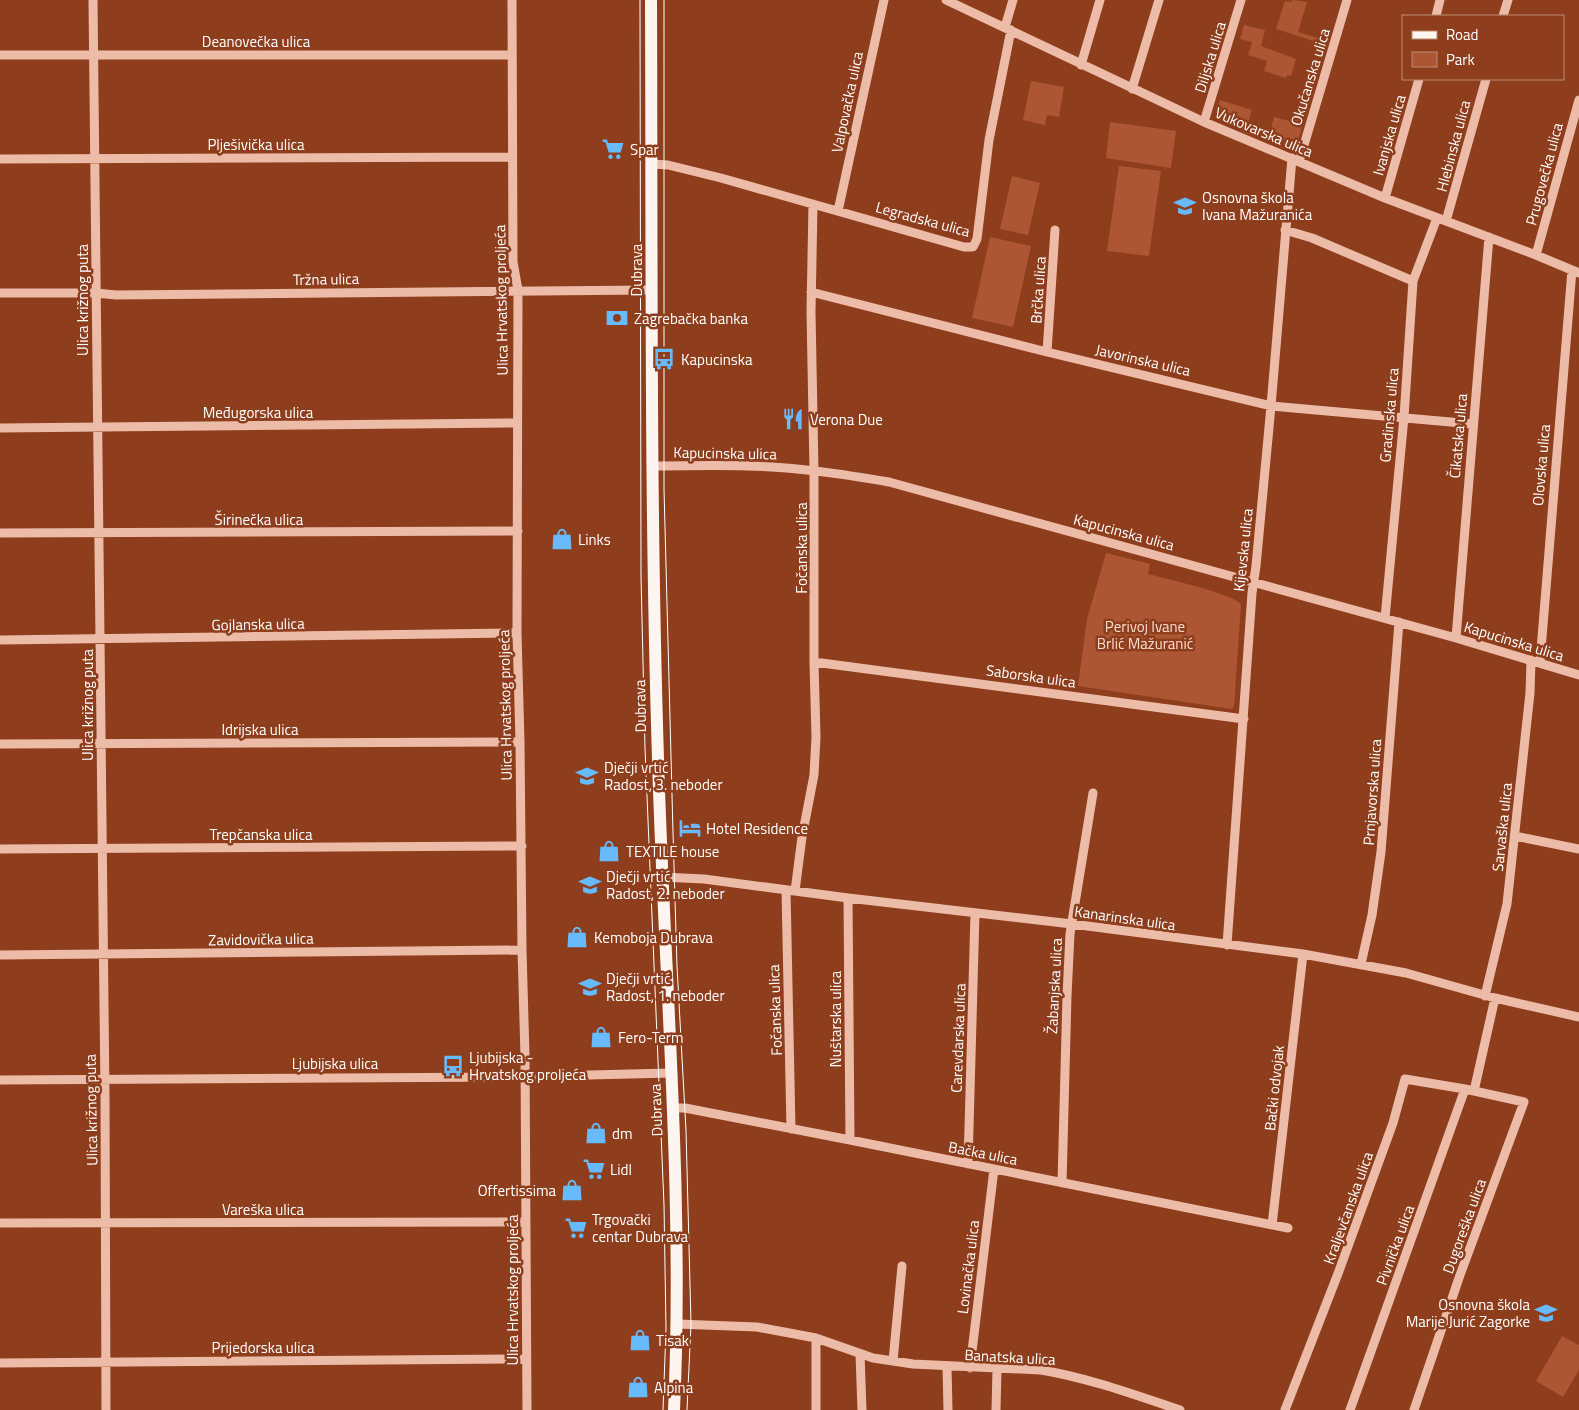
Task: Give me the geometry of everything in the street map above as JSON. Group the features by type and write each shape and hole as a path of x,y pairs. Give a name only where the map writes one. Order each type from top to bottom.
{"main road":[{"name":"Dubrava","path":"652,0 652,466 654,608 662,877 676,1216 677,1324 674,1410"}],"street":[{"name":"Ulica križnog puta","path":"93,0 97,427 100,533 106,1410"},
{"name":"Ulica Hrvatskog proljeća","path":"512,0 513,262 518,290 517,634 525,1076 527,1410"},
{"name":"Valpovačka ulica","path":"838,211 884,0"},
{"name":"Vukovarska ulica","path":"946,0 1204,122 1385,198 1576,272"},
{"path":"1008,28 1013,0"},
{"path":"1081,65 1100,0"},
{"path":"1132,89 1159,0"},
{"name":"Diljska ulica","path":"1204,122 1241,0"},
{"name":"Okučanska ulica","path":"1295,160 1347,0"},
{"path":"1436,15 1440,0"},
{"path":"1503,15 1508,0"},
{"name":"Legradska ulica","path":"652,164 668,165 699,172 964,248 973,247 977,239 989,140 1008,28"},
{"name":"Deanovečka ulica","path":"0,55 512,55"},
{"name":"Ivanjska ulica","path":"1385,198 1418,80"},
{"name":"Hlebinska ulica","path":"1446,221 1486,80"},
{"name":"Prugovečka ulica","path":"1536,255 1579,100"},
{"name":"Plješivička ulica","path":"0,159 512,156"},
{"name":"Kijevska ulica","path":"1227,945 1254,583 1285,230 1295,160"},
{"name":"Fočanska ulica","path":"792,1129 790,891 814,775 816,737 811,292 813,204"},
{"name":"Gradinska ulica","path":"1385,618 1404,417 1413,281 1437,218"},
{"name":"Brčka ulica","path":"1048,352 1055,230"},
{"path":"1285,230 1312,238 1413,281"},
{"name":"Čikatska ulica","path":"1456,638 1489,237"},
{"name":"Olovska ulica","path":"1535,661 1576,272"},
{"name":"Tržna ulica","path":"0,293 96,293 116,295 652,290"},
{"name":"Javorinska ulica","path":"811,292 1271,406 1473,424"},
{"name":"Međugorska ulica","path":"0,428 517,424"},
{"name":"Kapucinska ulica","path":"652,466 748,466 814,471 871,479 928,492 1385,618 1579,675"},
{"name":"Širinečka ulica","path":"0,533 518,531"},
{"name":"Prnjavorska ulica","path":"1362,964 1372,915 1381,852 1398,622"},
{"name":"Gojlanska ulica","path":"0,640 517,634"},
{"name":"Sarvaška ulica","path":"1486,996 1507,904 1535,661"},
{"name":"Saborska ulica","path":"814,662 1244,719"},
{"name":"Idrijska ulica","path":"0,744 520,742"},
{"name":"Žabanjska ulica","path":"1062,1182 1067,996 1072,924 1093,793"},
{"path":"1515,836 1579,849"},
{"name":"Trepčanska ulica","path":"0,849 522,846"},
{"name":"Kanarinska ulica","path":"662,877 704,879 1303,954 1406,973 1486,996 1579,1017"},
{"name":"Nuštarska ulica","path":"848,898 850,1140"},
{"name":"Carevdarska ulica","path":"968,1164 975,913"},
{"name":"Zavidovička ulica","path":"0,955 522,950"},
{"name":"Bački odvojak","path":"1272,1225 1303,954"},
{"name":"Pivnička ulica","path":"1350,1410 1469,1090 1495,998"},
{"name":"Ljubijska ulica","path":"0,1080 671,1073"},
{"name":"Kraljevčanska ulica","path":"1285,1410 1339,1271 1393,1123 1405,1079 1469,1090"},
{"name":"Dugoreška ulica","path":"1414,1410 1460,1275 1524,1102 1469,1090"},
{"name":"Bačka ulica","path":"672,1108 685,1108 850,1140 1288,1228"},
{"name":"Lovinačka ulica","path":"970,1368 994,1169"},
{"name":"Vareška ulica","path":"0,1223 526,1222"},
{"path":"893,1361 902,1266"},
{"name":"Banatska ulica","path":"677,1324 757,1327 816,1338 860,1354 893,1361 947,1367 1042,1370 1176,1409"},
{"path":"816,1338 816,1410"},
{"path":"860,1354 862,1410"},
{"name":"Prijedorska ulica","path":"0,1363 526,1359"},
{"path":"947,1367 948,1410"},
{"path":"996,1410 997,1369"}],"green space":[{"path":"1292,0 1307,2 1298,32 1327,41 1326,45 1276,29 1285,1 1291,2"},
{"path":"1244,25 1265,30 1261,46 1296,59 1291,76 1287,75 1286,78 1264,71 1267,61 1248,55 1252,42 1240,39"},
{"path":"1031,81 1064,87 1059,117 1047,115 1045,125 1023,120"},
{"path":"1220,100 1252,110 1246,130 1215,118"},
{"path":"1298,104 1308,107 1295,150 1268,140 1274,117 1293,122"},
{"path":"1110,122 1176,131 1171,168 1106,158"},
{"path":"1119,166 1161,171 1149,256 1107,251"},
{"path":"1012,176 1040,183 1028,235 1000,229"},
{"path":"990,237 1031,246 1013,327 972,318"},
{"name":"Perivoj Ivane Brlić Mažuranić","path":"1106,553 1150,564 1148,574 1225,595 1241,604 1234,706 1232,709 1078,686 1087,619"},
{"path":"1562,1336 1579,1345 1579,1370 1563,1397 1536,1381"}],"tram line":[{"path":"640,0 641,576 645,748 664,1205 666,1329 663,1410"},
{"path":"664,0 664,489 677,966 686,1131 691,1324 687,1410"}],"place":[{"name":"Spar","path":"613,149"},
{"name":"Osnovna škola Ivana Mažuranića","path":"1185,206"},
{"name":"Zagrebačka banka","path":"617,318"},
{"name":"Kapucinska","path":"664,359"},
{"name":"Verona Due","path":"793,419"},
{"name":"Links","path":"562,539"},
{"name":"Dječji vrtić Radost, 3. neboder","path":"587,776"},
{"name":"Hotel Residence","path":"690,828"},
{"name":"TEXTILE house","path":"609,851"},
{"name":"Dječji vrtić Radost, 2. neboder","path":"590,885"},
{"name":"Kemoboja Dubrava","path":"577,937"},
{"name":"Dječji vrtić Radost, 1. neboder","path":"590,987"},
{"name":"Fero-Term","path":"601,1037"},
{"name":"Ljubijska - Hrvatskog proljeća","path":"453,1066"},
{"name":"dm","path":"596,1133"},
{"name":"Lidl","path":"594,1169"},
{"name":"Offertissima","path":"572,1190"},
{"name":"Trgovački centar Dubrava","path":"576,1228"},
{"name":"Osnovna škola Marije Jurić Zagorke","path":"1546,1313"},
{"name":"Tisak","path":"640,1340"},
{"name":"Alpina","path":"638,1387"}]}
